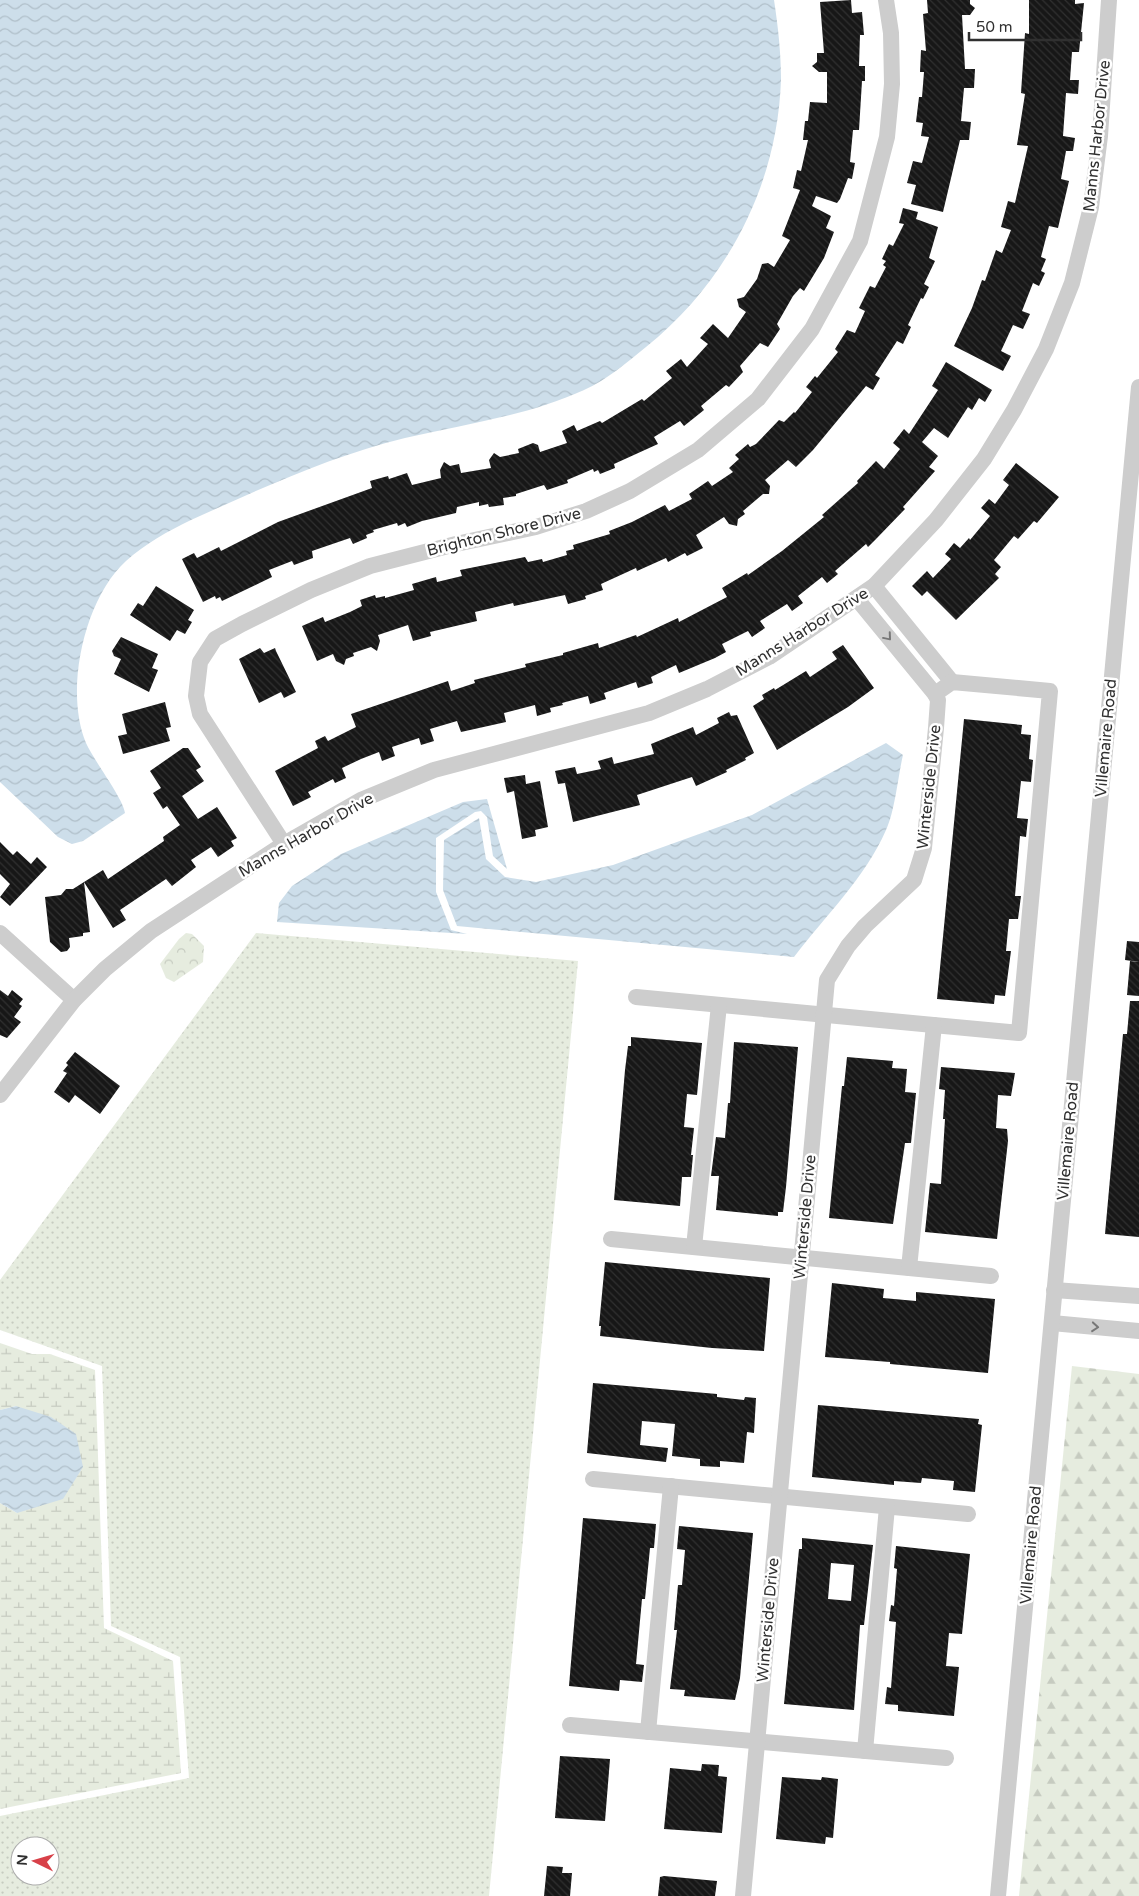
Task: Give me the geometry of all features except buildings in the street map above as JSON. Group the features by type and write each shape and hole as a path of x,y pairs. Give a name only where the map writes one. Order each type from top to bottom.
{"street":[{"name":"Brighton Shore Drive","path":"284,844 200,714 196,696 200,662 215,639 311,590 370,566 456,544 536,527 586,512 630,491 698,450 758,399 812,329 860,241 887,137 892,84 891,33 886,0"},
{"name":"Manns Harbor Drive","path":"0,1095 74,1000 105,969 151,931 284,844 361,800 434,770 650,713 707,689 769,657 857,600 874,586 936,520 984,459 1014,410 1046,349 1072,283 1091,207 1100,136 1109,0"},
{"name":"Villemaire Road","path":"998,1896 1139,387"},
{"path":"874,586 952,682"},
{"path":"636,997 1019,1033 1050,690 952,682 935,694 857,600"},
{"name":"Winterside Drive","path":"743,1896 827,980 848,946 865,926 914,880 924,848 938,700 935,694"},
{"path":"0,933 74,1000"},
{"path":"694,1247 719,1005"},
{"path":"909,1268 934,1025"},
{"path":"611,1239 991,1276"},
{"path":"1054,1290 1139,1296"},
{"path":"1052,1323 1139,1331"},
{"path":"593,1479 968,1514"},
{"path":"648,1732 672,1486"},
{"path":"865,1751 887,1507"},
{"path":"570,1725 946,1758"}],"green space":[{"path":"186,933 192,934 204,946 203,962 174,982 166,978 160,964 179,939"},
{"path":"256,933 578,961 489,1896 0,1896 0,1816 189,1778 180,1657 111,1626 102,1366 0,1330 0,1280"},
{"path":"0,1343 32,1354 50,1354 95,1370 104,1628 173,1661 181,1773 0,1809 0,1503 17,1513 16,1406 0,1410"},
{"path":"1072,1366 1139,1374 1139,1896 1019,1896"}],"water":[{"path":"0,0 774,0 779,40 781,79 778,118 770,156 758,193 743,228 724,261 701,292 675,321 646,347 601,381 562,399 518,413 377,445 270,485 165,533 133,555 111,578 99,598 89,622 82,647 77,698 80,722 86,743 119,798 125,813 83,841 72,844 58,837 0,782"},
{"path":"886,743 903,755 894,803 886,830 877,848 856,880 794,957 457,926 443,890 444,840 479,818 486,859 505,877 536,882 613,865 752,815"},
{"path":"487,799 507,869 493,856 487,817 481,811 475,812 436,838 436,892 451,930 467,934 277,922 279,903 292,886 341,854 463,802"},
{"path":"16,1406 51,1417 76,1434 83,1467 63,1499 17,1513 0,1503 0,1410"}]}
